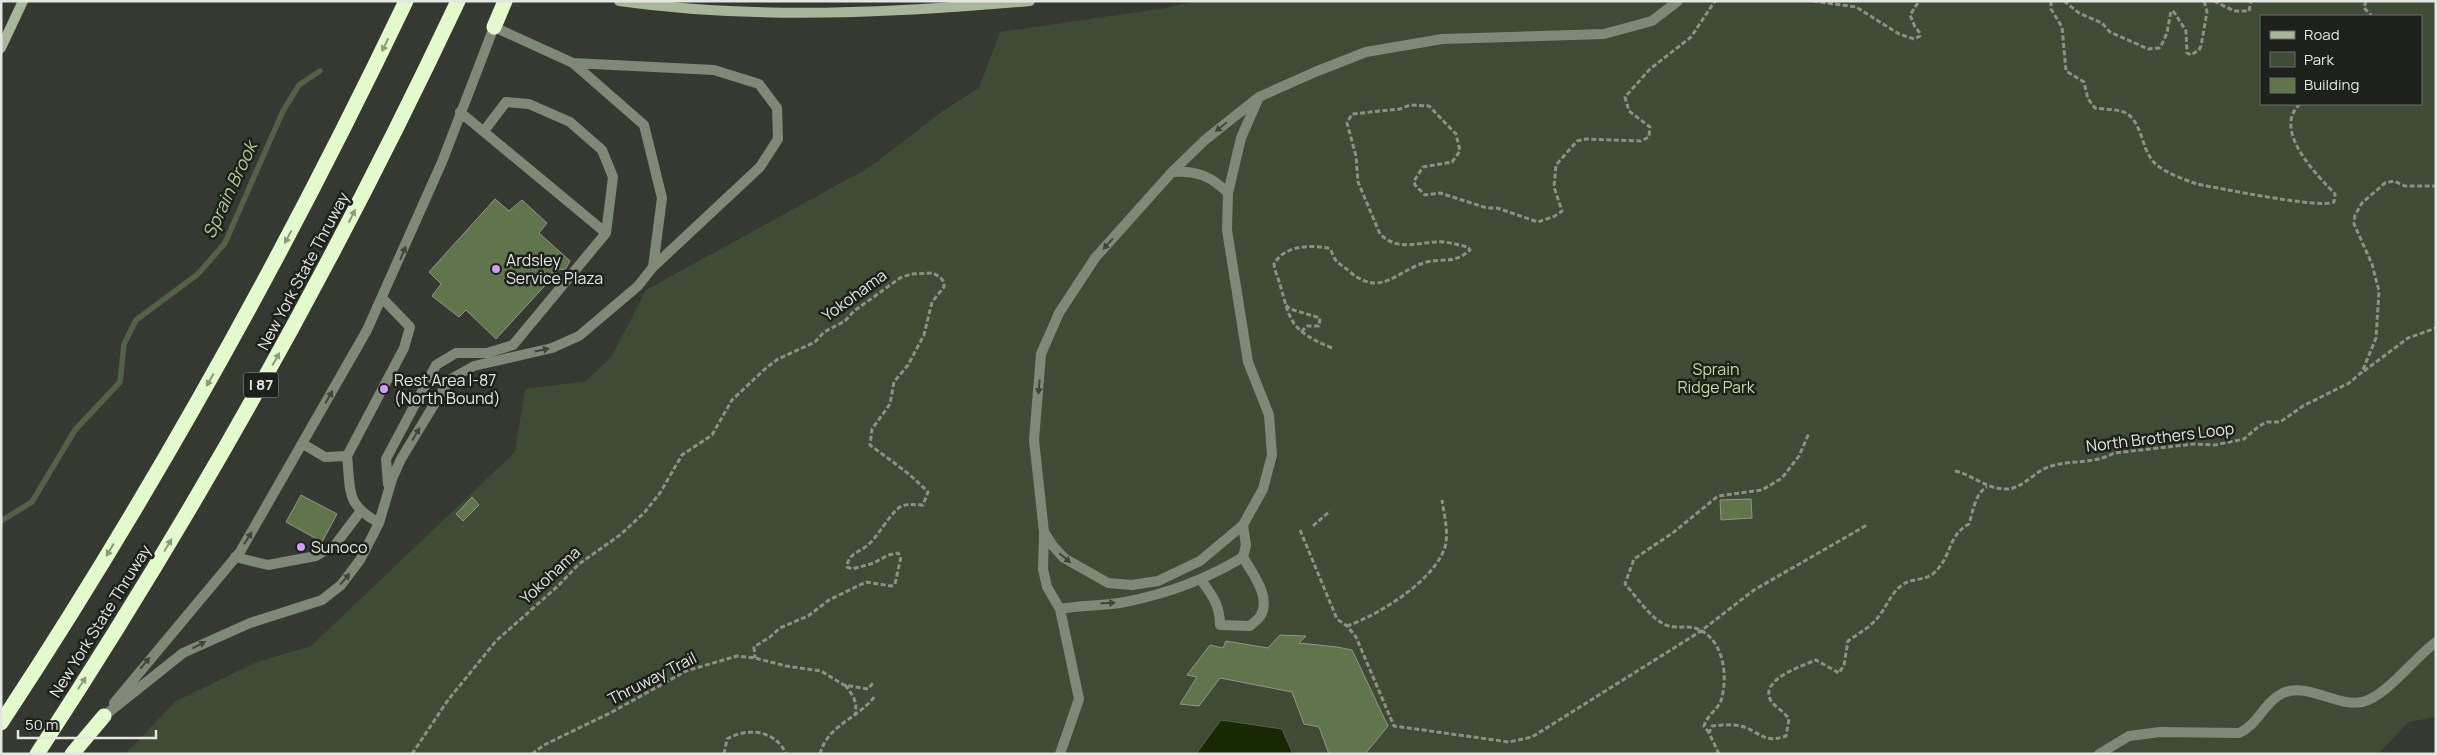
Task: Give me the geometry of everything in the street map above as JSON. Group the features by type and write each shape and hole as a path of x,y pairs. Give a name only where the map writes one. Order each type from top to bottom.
{"highway":[{"name":"New York State Thruway","path":"1,723 128,521 210,380 322,171 406,1"},
{"name":"New York State Thruway","path":"37,754 148,579 254,398 350,220 458,1"},
{"path":"494,27 505,1"},
{"path":"72,754 104,716"}],"main road":[{"path":"1,48 23,1"},
{"path":"619,1 727,11 912,11 1030,1"}],"street":[{"path":"1060,754 1079,700 1060,609 1047,587 1043,569 1044,532 1034,440 1041,354 1059,313 1095,258 1172,172 1205,140 1259,97 1315,72 1366,52 1442,39 1604,34 1652,21 1678,1"},
{"path":"104,716 136,674 236,557 258,523 303,444 383,299 442,162 494,27 572,63 644,124 662,198 653,267"},
{"path":"104,716 183,653 234,629 322,600 332,594 360,560 379,523 401,459 449,380 460,372 474,366 552,348 578,336 638,286 653,267 760,167 778,140 777,108 759,84 714,70 572,63"},
{"path":"1044,532 1053,546 1078,568 1108,583 1132,585 1158,581 1200,561 1243,525 1263,489 1272,455 1269,415 1248,362 1226,230 1228,193 1241,138 1259,97"},
{"path":"389,490 386,459 436,365 456,353 486,353 513,345 606,233 613,177 602,150 570,122 528,104 506,102 484,132"},
{"path":"460,112 606,233"},
{"path":"1172,172 1200,172 1217,182 1228,193"},
{"path":"379,523 360,512 351,496 347,456 404,348 410,327 383,299"},
{"path":"303,444 325,457 347,456"},
{"path":"236,557 268,565 316,556 335,545 360,512"},
{"path":"1201,580 1216,600 1220,611 1220,625 1250,626 1261,616 1265,601 1257,581 1243,557 1246,545 1243,525"},
{"path":"1060,609 1124,603 1201,580 1217,573 1243,557"},
{"path":"2099,754 2129,736 2160,732 2239,733 2246,730 2262,711 2285,692 2302,691 2346,701 2363,702 2393,683 2436,642"}],"path":[{"path":"1332,348 1307,337 1291,322 1274,264 1283,253 1292,249 1316,246 1328,248 1331,250 1335,262 1361,280 1371,284 1382,283 1427,262 1460,259 1470,250 1468,247 1444,242 1403,246 1384,239 1380,234 1358,182 1356,156 1347,123 1352,114 1400,109 1410,105 1429,106 1456,134 1460,151 1452,162 1422,166 1414,180 1420,191 1425,195 1440,192 1486,208 1497,208 1534,221 1543,222 1562,212 1554,187 1556,165 1577,141 1586,139 1641,142 1648,137 1650,127 1629,111 1625,97 1650,69 1691,37 1715,1"},
{"path":"1813,1 1856,8 1898,34 1914,39 1920,36 1920,33 1914,26 1910,15 1919,1"},
{"path":"2051,1 2051,9 2062,27 2066,71 2084,82 2088,99 2095,108 2118,110 2129,115 2138,129 2150,158 2184,179 2197,184 2326,205 2334,202 2335,194 2311,170 2294,139 2291,125 2296,107 2299,105"},
{"path":"2064,1 2079,13 2102,23 2110,32 2148,49 2158,48 2162,44 2167,33 2171,11 2174,12 2186,30 2186,53 2191,55 2199,50 2201,46 2207,12 2204,1"},
{"path":"2214,1 2234,11 2249,11 2251,1"},
{"path":"2366,1 2364,8 2371,15"},
{"path":"2362,372 2376,338 2379,291 2372,264 2354,224 2355,214 2362,203 2384,183 2394,181 2404,186 2436,186"},
{"name":"Yokohama","path":"412,754 448,700 496,641 558,586 579,564 620,535 644,514 660,493 682,455 712,435 732,400 766,368 778,359 815,342 824,332 844,321 854,311 900,278 923,272 940,277 944,282 944,287 932,302 924,334 908,365 894,382 890,404 870,436 870,445 888,457 898,468 917,480 928,492 927,499 923,505 908,504 900,508 870,544 856,552 848,561 847,567 852,569 874,563 888,555 898,553 901,557 901,564 895,584 891,586 866,582 829,600 808,616 780,628 754,647 755,658"},
{"path":"1286,305 1290,309 1320,318 1319,326 1307,326 1301,332"},
{"name":"North Brothers Loop","path":"1987,487 2009,489 2049,467 2081,460 2091,462 2103,459 2114,452 2194,444 2215,445 2244,439 2259,426 2267,422 2280,422 2303,406 2349,383 2408,338 2436,328"},
{"path":"1719,754 1704,726 1706,719 1720,704 1725,678 1720,649 1713,640 1695,628 1668,626 1654,616 1624,584 1634,559 1674,532 1718,496 1762,490 1782,478 1798,456 1809,433"},
{"path":"1709,733 1712,726 1724,725 1740,726 1766,739 1786,736 1789,719 1772,703 1769,697 1770,687 1778,678 1816,660 1839,673 1844,665 1848,641 1879,616 1903,584 1932,574 1942,564 1951,550 1952,538 1960,529 1969,524 1978,498 1982,490 1987,487 1968,474 1955,471"},
{"path":"1347,626 1405,594 1439,562 1447,534 1442,500"},
{"path":"1313,526 1330,511"},
{"path":"1300,530 1337,619 1347,626 1356,637 1394,726 1509,742 1532,737 1701,631 1754,590 1867,525"},
{"name":"Thruway Trail","path":"532,754 544,745 612,712 686,671 714,661 737,656 820,671 844,685 868,689 873,683"},
{"path":"844,685 857,706 855,716"},
{"path":"820,754 828,735 842,722 866,708 875,696"},
{"path":"724,754 727,739 738,732 747,731 769,736 786,754"}],"green space":[{"name":"Sprain Ridge Park","path":"1196,1 2436,1 2436,717 2409,722 2378,754 125,754 176,701 257,662 311,646 515,452 525,389 586,381 612,356 646,290 870,167 944,110 979,88 1000,32 1165,8"}],"shaded area":[{"path":"1221,720 1282,729 1293,754 1196,754"}],"building":[{"name":"Ardsley Service Plaza","path":"495,199 509,211 522,200 547,223 539,233 570,261 565,270 560,269 496,339 466,310 459,317 432,296 441,284 429,272"},
{"path":"301,495 337,514 322,542 286,522"},
{"path":"472,497 479,505 463,521 456,514"},
{"path":"1751,499 1752,518 1721,520 1720,500"},
{"path":"1280,635 1306,636 1299,643 1352,650 1388,726 1365,754 1329,754 1319,727 1304,724 1292,692 1220,678 1199,706 1180,704 1197,677 1187,675 1210,645 1223,648 1226,641 1268,648"}],"waterway":[{"name":"Sprain Brook","path":"1,521 32,502 75,430 120,382 124,344 136,320 198,274 225,243 283,111 299,85 320,71"}],"place":[{"name":"Ardsley Service Plaza","path":"496,269"},
{"name":"Rest Area I-87 (North Bound)","path":"384,389"},
{"name":"Sunoco","path":"301,547"}]}
